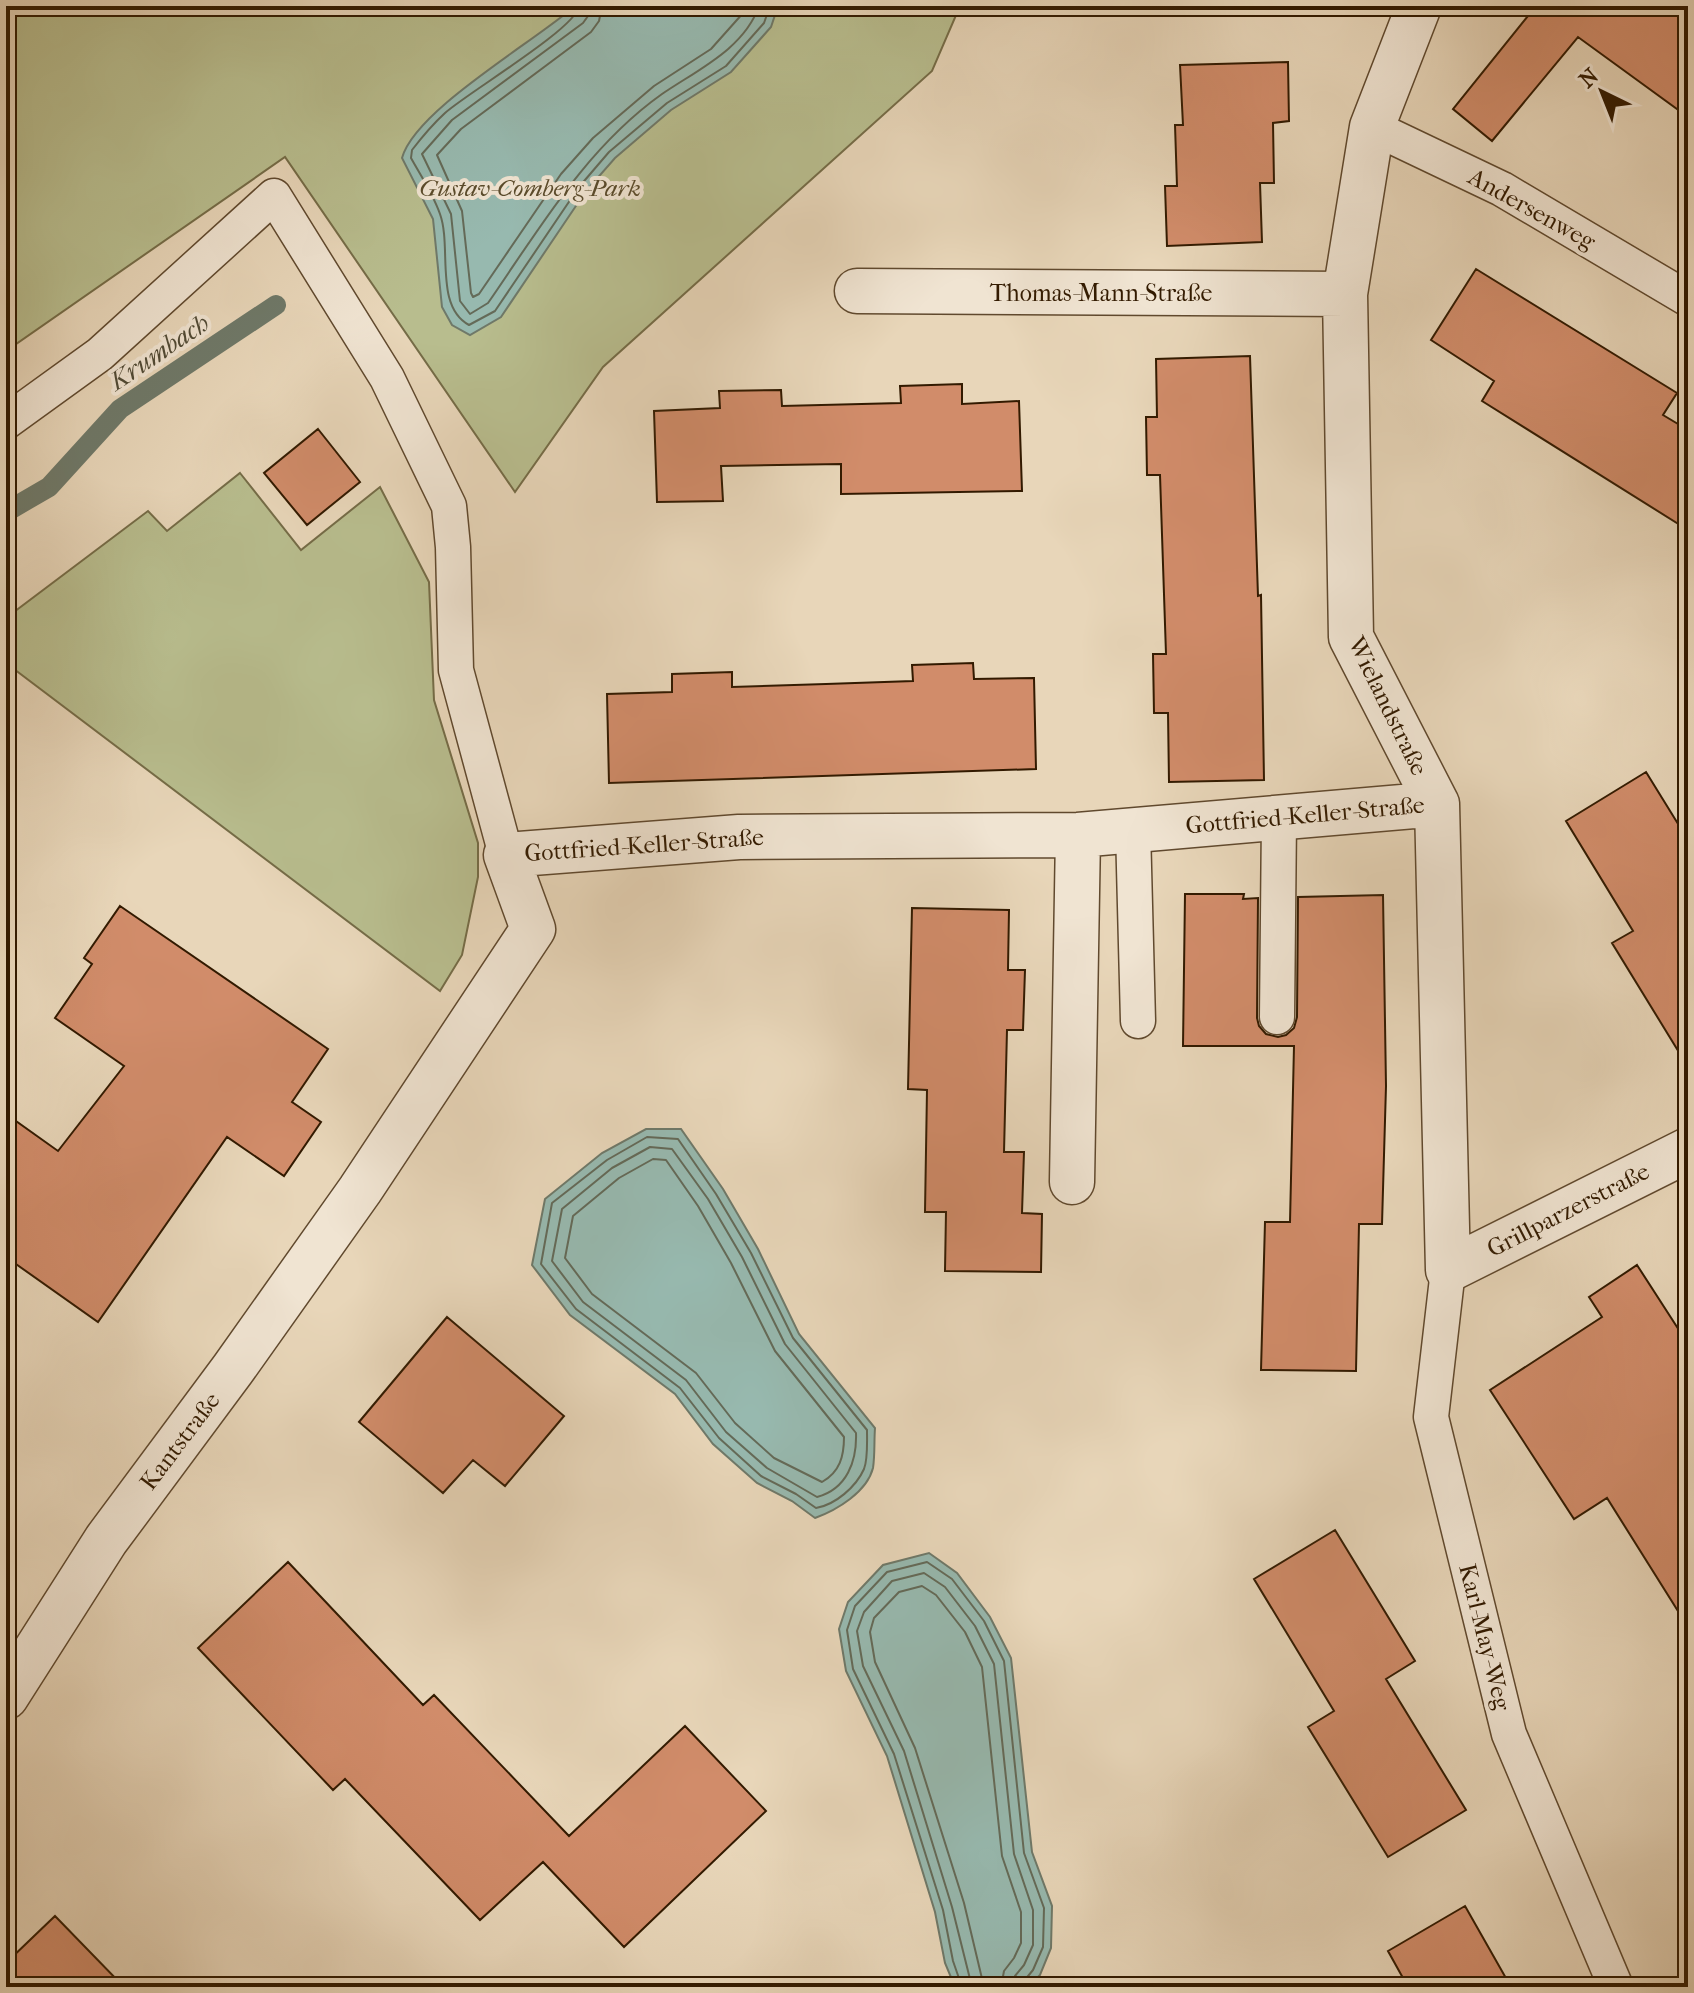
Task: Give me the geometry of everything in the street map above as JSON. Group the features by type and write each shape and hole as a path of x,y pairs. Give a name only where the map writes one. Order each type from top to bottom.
{"street":[{"name":"Wielandstraße","path":"1419,6 1372,127 1345,294 1351,637 1437,804 1448,1270"},
{"name":"Thomas-Mann-Straße","path":"857,291 1345,294"},
{"name":"Gottfried-Keller-Straße","path":"360,1190 533,929 506,855 739,837 1078,835 1437,804"},
{"path":"1072,1182 1078,835"},
{"name":"Grillparzerstraße","path":"1448,1270 1688,1150"},
{"name":"Kantstraße","path":"6,1697 106,1540 360,1190"}],"lane":[{"name":"Andersenweg","path":"1372,127 1502,189 1688,299"},
{"path":"6,422 100,354 274,196 387,378 449,506 456,670 506,855"},
{"path":"1277,1017 1279,818"},
{"path":"1133,829 1138,1021"},
{"name":"Karl-May-Weg","path":"1448,1270 1431,1417 1509,1734 1616,1987"}],"green space":[{"name":"Gustav-Comberg-Park","path":"6,6 960,6 932,71 603,367 515,492 285,157 6,351"},
{"path":"240,473 301,550 380,487 429,582 434,700 478,843 478,877 462,955 440,991 6,663 6,618 148,511 167,531"}],"water":[{"path":"575,6 778,6 771,27 731,72 671,110 615,158 586,191 501,317 470,335 452,325 442,307 433,219 402,158 411,139 452,98"},
{"path":"646,1129 681,1129 723,1189 758,1249 799,1334 875,1428 874,1463 870,1477 850,1499 824,1515 815,1518 792,1501 757,1483 713,1444 675,1394 570,1315 532,1265 545,1199 602,1153"},
{"path":"929,1553 957,1573 990,1617 1011,1658 1032,1852 1052,1906 1051,1948 1040,1975 1028,1987 955,1987 945,1963 935,1912 887,1756 846,1671 839,1629 848,1602 883,1565"}],"building":[{"path":"1536,6 1688,6 1688,117 1578,37 1492,141 1453,109"},
{"path":"1288,62 1289,121 1273,123 1274,183 1260,183 1262,242 1167,246 1165,186 1177,186 1175,125 1183,125 1180,65"},
{"path":"1476,269 1677,393 1663,415 1688,430 1688,530 1482,401 1494,381 1431,340"},
{"path":"1250,356 1258,596 1261,595 1264,780 1169,782 1168,713 1154,713 1153,654 1166,654 1160,475 1147,475 1146,417 1157,417 1156,359"},
{"path":"962,384 962,404 1019,401 1022,491 841,494 841,464 721,466 723,501 657,502 654,411 720,408 719,391 781,390 782,406 901,403 900,386"},
{"path":"318,429 360,482 307,525 264,473"},
{"path":"973,663 974,679 1034,678 1036,769 609,783 607,694 672,692 672,674 732,672 732,687 913,681 912,665"},
{"path":"1646,772 1688,840 1688,1067 1612,943 1633,931 1566,821"},
{"path":"1185,894 1244,894 1243,899 1258,898 1257,1018 1266,1034 1278,1037 1294,1028 1297,1017 1298,897 1383,895 1386,1086 1382,1224 1359,1224 1356,1371 1261,1370 1265,1222 1290,1222 1294,1046 1183,1046"},
{"path":"120,906 328,1049 292,1102 321,1122 284,1176 227,1137 98,1322 6,1257 6,1114 58,1151 124,1066 55,1018 92,964 84,958"},
{"path":"912,908 1009,910 1008,970 1025,970 1023,1030 1007,1030 1004,1152 1024,1152 1022,1213 1042,1214 1041,1272 945,1271 946,1212 925,1212 927,1090 908,1089"},
{"path":"1637,1265 1688,1344 1688,1627 1607,1498 1574,1519 1490,1390 1602,1317 1589,1297"},
{"path":"447,1317 564,1416 505,1486 473,1460 443,1493 359,1422"},
{"path":"1335,1530 1415,1661 1386,1679 1466,1810 1388,1857 1308,1727 1334,1711 1254,1579"},
{"path":"288,1562 423,1705 434,1695 569,1836 685,1726 766,1811 624,1947 543,1862 480,1920 345,1779 333,1790 198,1648"},
{"path":"1465,1906 1511,1987 1408,1987 1388,1951"},
{"path":"55,1916 124,1987 6,1987 6,1963"}],"waterway":[{"name":"Krumbach","path":"6,512 49,487 120,409 276,305"}]}
